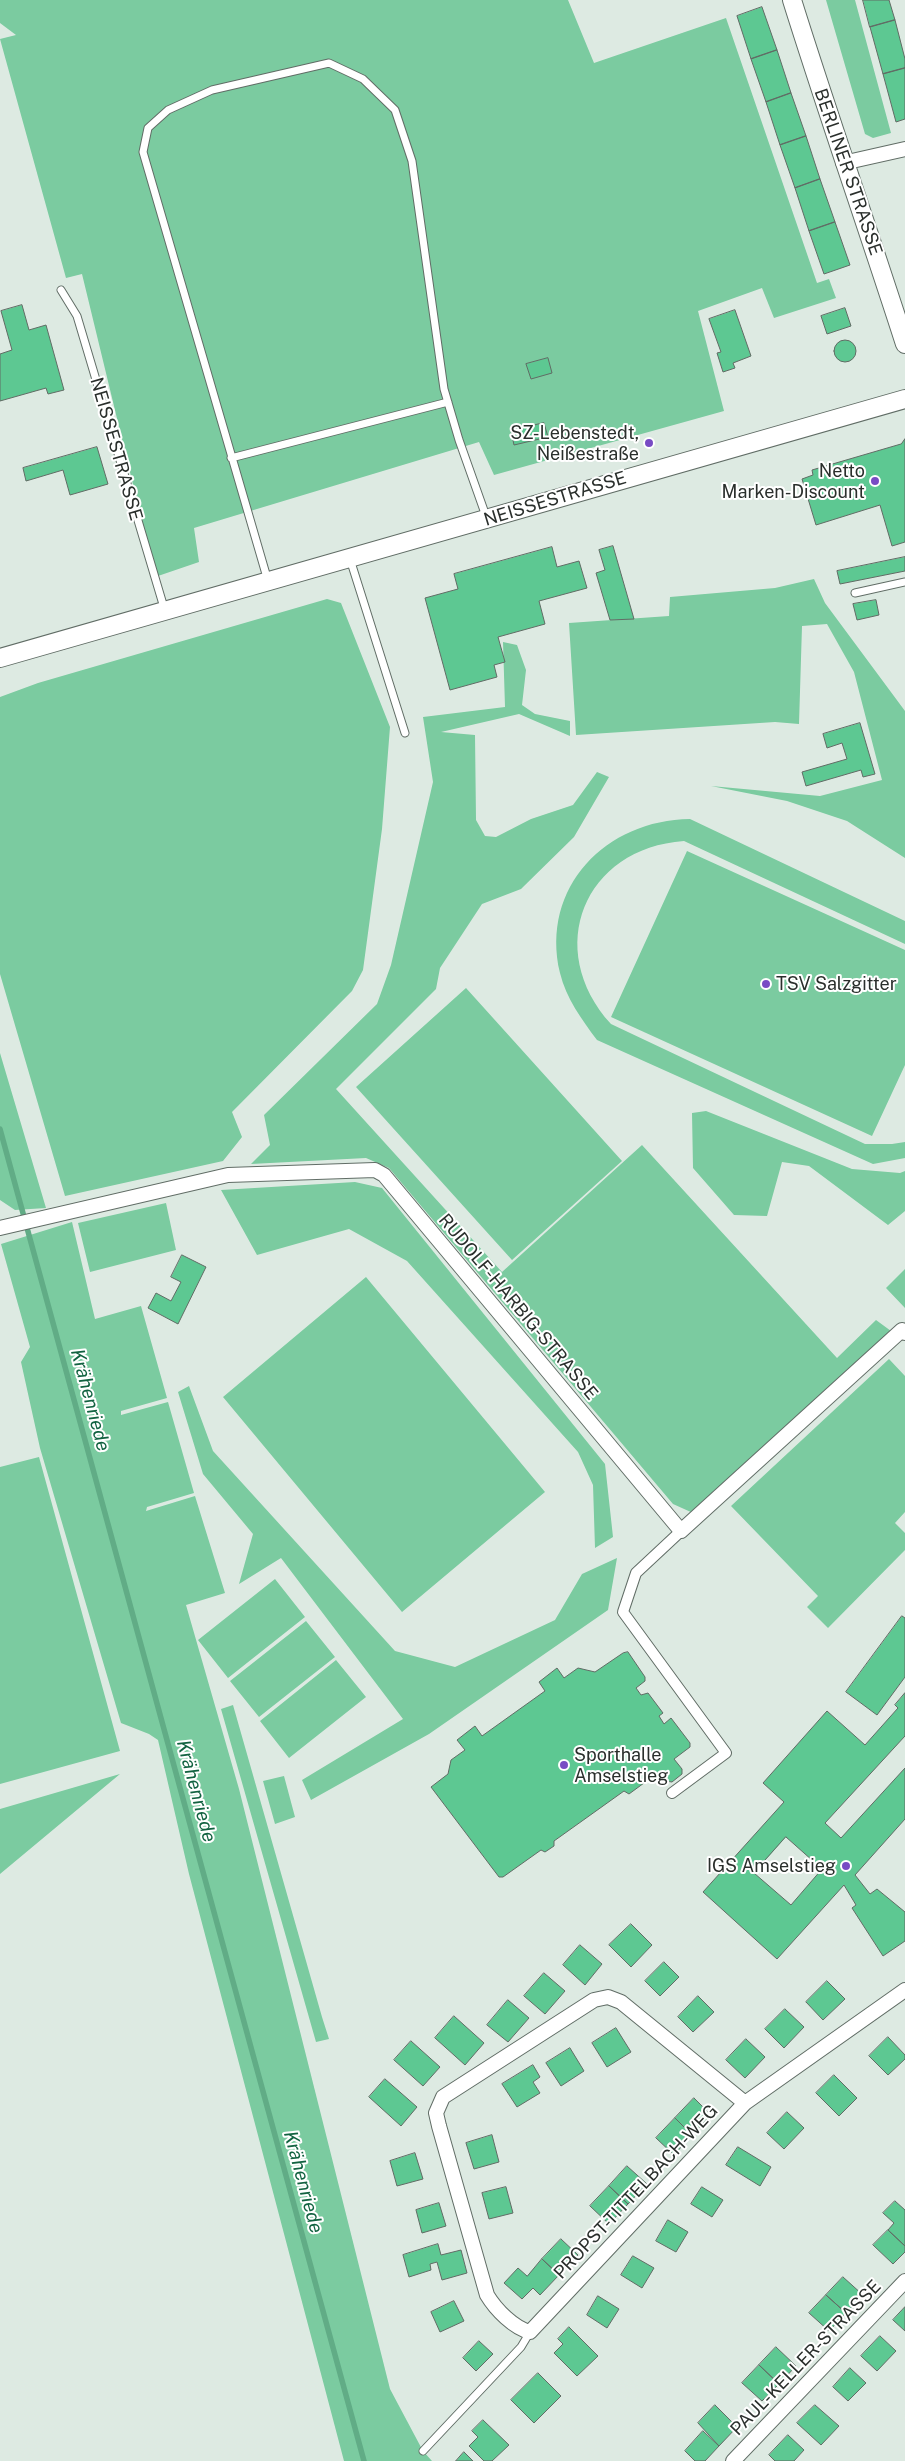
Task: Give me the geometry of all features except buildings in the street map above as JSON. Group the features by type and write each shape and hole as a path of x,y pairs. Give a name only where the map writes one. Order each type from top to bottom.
{"street":[{"name":"BERLINER STRASSE","path":"792,0 843,163 864,217 905,344"},
{"path":"843,163 905,149"},
{"name":"NEISSESTRASSE","path":"0,658 905,399"},
{"name":"RUDOLF-HARBIG-STRASSE","path":"3,1227 228,1175 375,1170 384,1175 681,1531"},
{"path":"672,1793 726,1753 623,1612 636,1573 902,1330 905,1333"},
{"name":"PROPST-TITTELBACH-WEG","path":"530,2332 745,2103 905,1990"},
{"path":"530,2332 521,2330 492,2304 487,2295 436,2113 443,2097 594,2000 608,1997 621,2002 745,2103"},
{"name":"PAUL-KELLER-STRASSE","path":"733,2461 905,2281"}],"lane":[{"path":"268,582 230,458 143,152 148,128 168,110 212,90 330,63 363,79 395,110 412,162 444,388 459,440 487,519"},
{"name":"NEISSESTRASSE","path":"62,290 77,316 165,611"},
{"path":"230,458 448,402"},
{"path":"350,559 405,733"},
{"path":"855,593 905,582"},
{"name":"PROPST-TITTELBACH-WEG","path":"424,2451 521,2347 530,2332"}],"green space":[{"path":"0,0 568,0 594,63 726,18 817,283 829,279 836,298 774,318 762,288 698,311 724,411 494,475 479,442 194,528 199,562 158,576 145,534 82,274 66,278 0,39 16,35 0,23"},
{"path":"826,0 855,0 891,133 873,138 865,134"},
{"path":"814,579 825,603 905,711 905,858 847,821 787,801 711,786 820,796 882,780 854,672 827,624 802,626 799,724 775,722 576,735 569,623 669,616 670,597 775,588"},
{"path":"327,599 341,603 390,727 382,829 363,970 352,991 232,1112 242,1137 223,1161 65,1196 0,974 0,697 38,683"},
{"path":"503,642 517,645 526,670 522,705 535,714 570,721 570,736 519,714 441,732 475,735 476,820 485,836 496,837 531,819 573,805 597,772 609,777 574,837 521,889 482,904 440,968 436,989 336,1089 502,1272 642,1145 837,1358 876,1320 891,1331 693,1513 673,1504 389,1168 366,1158 251,1164 270,1145 264,1115 377,1004 391,965 433,782 423,717 505,707"},
{"path":"690,819 905,921 905,944 684,841 649,848 621,862 599,882 584,907 578,935 580,965 591,995 611,1024 865,1144 905,1142 905,1158 873,1164 597,1040 580,1017 570,1000 560,973 556,942 560,913 570,887 586,864 607,845 631,831 659,822"},
{"name":"TSV Salzgitter","path":"687,851 905,950 905,1065 872,1136 611,1017"},
{"path":"466,988 622,1161 512,1260 356,1087"},
{"path":"0,1053 46,1208 15,1210 0,1200"},
{"path":"706,1111 852,1169 900,1173 905,1171 905,1211 888,1225 809,1166 782,1162 767,1216 734,1215 693,1168 692,1113"},
{"path":"355,1182 382,1188 605,1464 613,1537 595,1548 593,1485 578,1452 407,1261 349,1229 257,1255 221,1190"},
{"path":"166,1203 176,1250 90,1272 78,1223"},
{"path":"72,1222 95,1319 141,1306 167,1398 121,1411 121,1415 168,1402 194,1493 147,1507 146,1511 195,1496 225,1593 186,1605 239,1789 390,2389 423,2451 432,2461 344,2461 189,1874 158,1740 149,1734 121,1723 40,1448 21,1362 30,1347 1,1244"},
{"path":"905,1269 905,1308 886,1288"},
{"path":"366,1277 545,1492 402,1612 223,1397"},
{"path":"889,1359 905,1376 905,1512 895,1523 905,1533 905,1550 828,1628 807,1607 818,1596 731,1506"},
{"path":"189,1386 213,1451 395,1651 455,1667 555,1620 582,1574 617,1558 608,1610 429,1734 311,1800 302,1780 403,1719 281,1558 239,1584 253,1534 203,1474 178,1392"},
{"path":"39,1457 120,1751 0,1784 0,1467"},
{"path":"275,1579 305,1617 228,1678 198,1640"},
{"path":"306,1621 335,1657 259,1717 230,1681"},
{"path":"336,1660 366,1697 289,1758 260,1721"},
{"path":"233,1705 329,2039 316,2042 221,1709"},
{"path":"120,1774 0,1874 0,1809"},
{"path":"284,1776 295,1817 275,1824 263,1781"}],"waterway":[{"name":"Krähenriede","path":"0,1129 364,2461"}],"place":[{"name":"SZ-Lebenstedt, Neißestraße","path":"649,443"},
{"name":"Netto Marken-Discount","path":"875,481"},
{"name":"TSV Salzgitter","path":"766,984"},
{"name":"Sporthalle Amselstieg","path":"564,1765"},
{"name":"IGS Amselstieg","path":"846,1866"}]}
